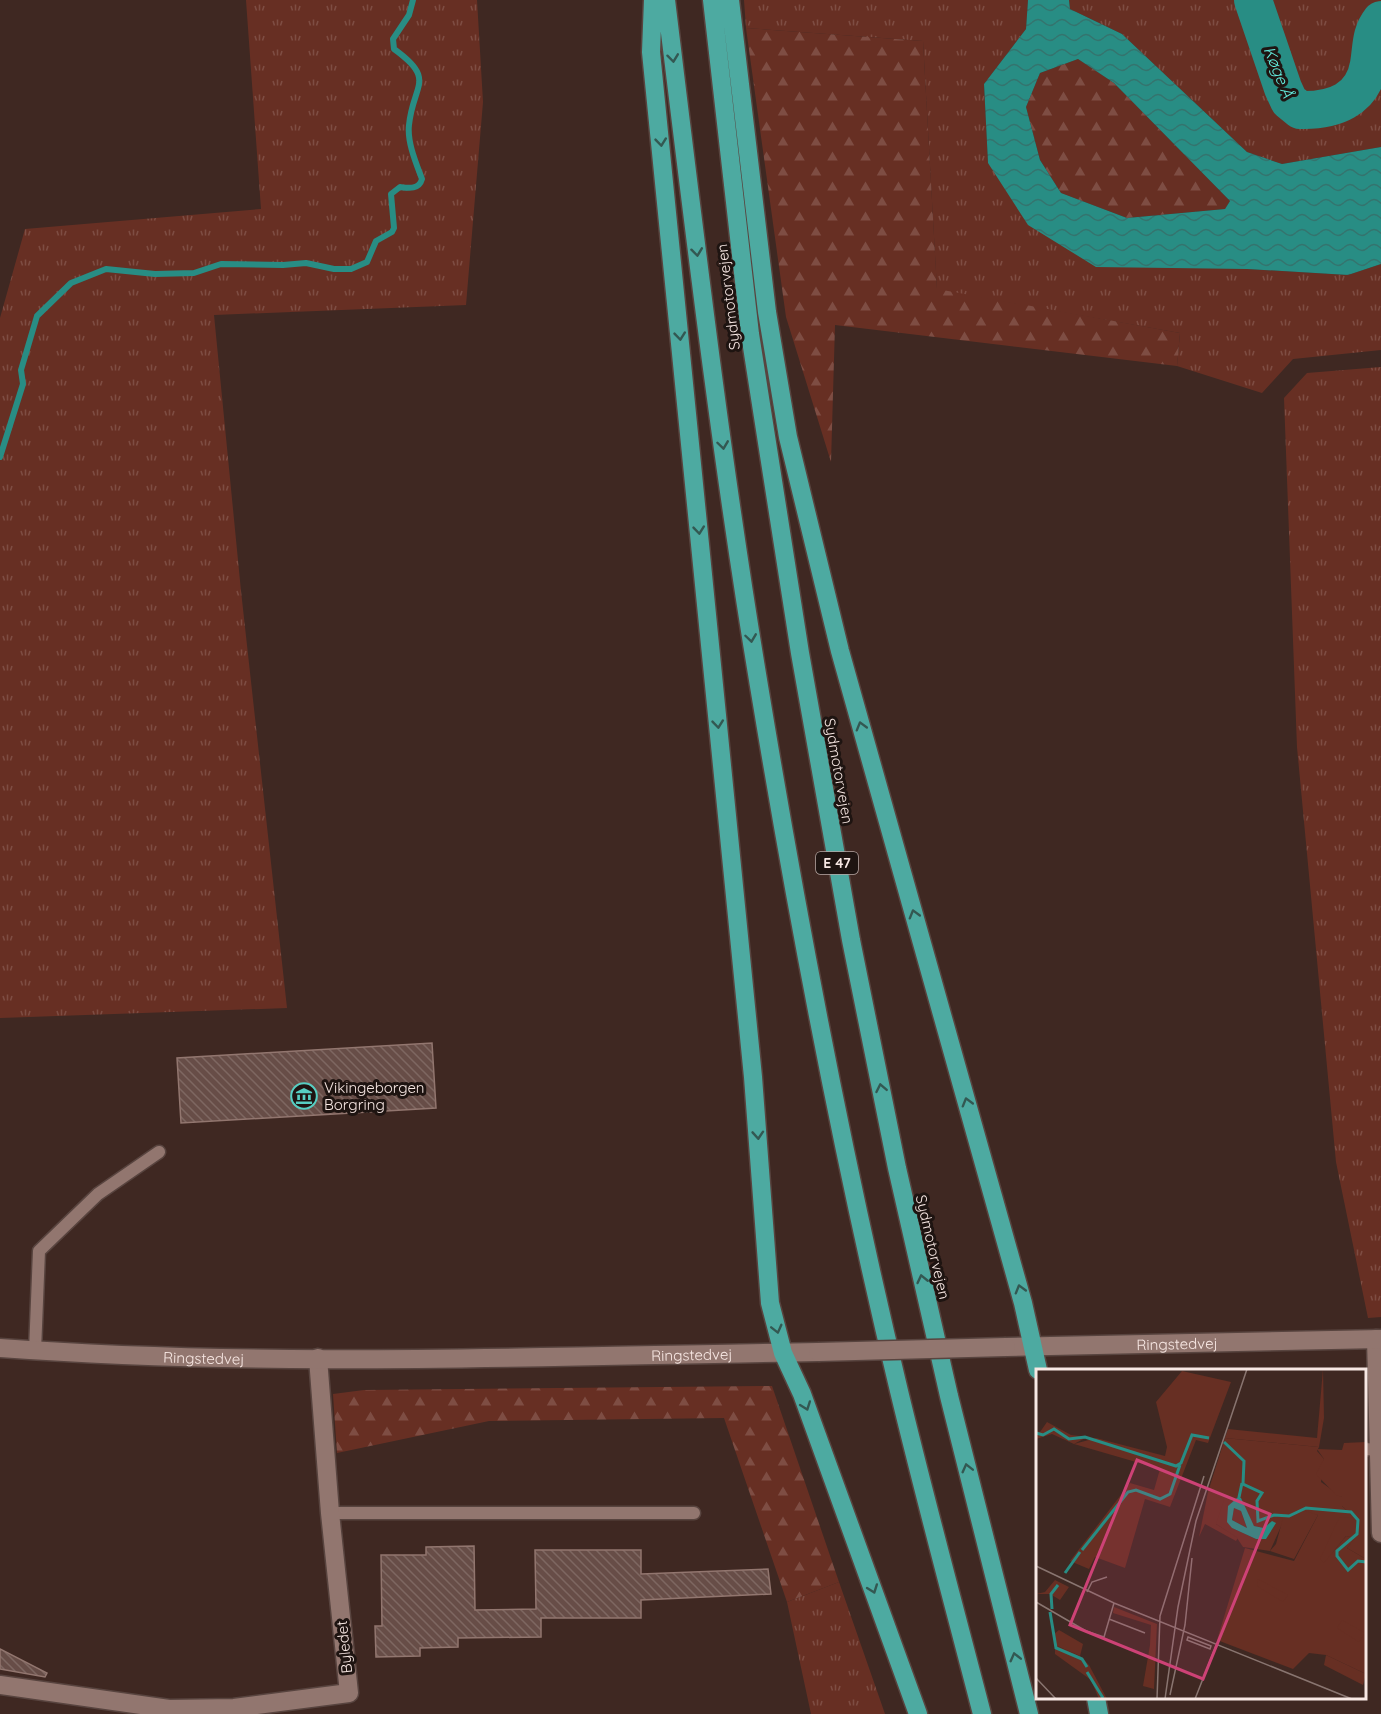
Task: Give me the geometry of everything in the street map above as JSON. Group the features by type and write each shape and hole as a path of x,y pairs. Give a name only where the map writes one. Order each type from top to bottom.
{"highway":[{"path":"653,0 651,52 753,1077 770,1303 783,1353 802,1395 918,1714"},
{"name":"Sydmotorvejen","path":"666,0 707,339 758,686 806,947 849,1168 896,1379 982,1714"},
{"name":"Sydmotorvejen","path":"712,0 750,334 800,653 851,940 897,1168 946,1385 1029,1714"},
{"path":"730,0 767,312 788,437 840,651 1023,1303 1038,1369"},
{"path":"1096,1699 1099,1714"}],"main road":[{"name":"Ringstedvej","path":"0,1348 35,1351 318,1358 783,1353 1378,1339"},
{"path":"1378,1339 1381,1533"},
{"name":"Byledet","path":"0,1685 169,1709 234,1708 349,1693 330,1513 318,1358"}],"lane":[{"path":"35,1351 39,1251 98,1194 159,1152"},
{"path":"330,1513 694,1513"}],"green space":[{"path":"246,0 477,0 483,102 466,305 214,315 241,591 287,1008 0,1018 0,318 25,229 261,209"},
{"path":"744,0 1028,0 1026,29 984,84 988,163 1247,269 1348,275 1381,264 1381,350 1293,359 1262,393 1177,366 1180,333 937,290 923,41 746,28"},
{"path":"1069,0 1381,0 1381,147 1282,164 1247,152 1122,34 1070,9"},
{"path":"746,28 923,41 937,289 1180,333 1177,366 835,325 831,462 786,317"},
{"path":"1078,59 1114,83 1230,201 1225,209 1127,218 1061,193 1040,160 1026,107 1040,73"},
{"path":"1381,367 1381,1317 1368,1318 1336,1162 1297,747 1284,398 1307,373"},
{"path":"772,1386 839,1582 787,1602 724,1418 489,1421 337,1453 333,1394 364,1390"},
{"path":"839,1582 885,1714 811,1714 787,1602"}],"water":[{"path":"1028,0 1069,0 1070,9 1122,34 1247,152 1282,164 1381,147 1381,264 1348,275 1247,269 1096,267 1028,225 988,163 984,84 1026,29","holes":["1078,59 1114,83 1230,201 1225,209 1127,218 1061,193 1040,160 1026,107 1040,73"]}],"building":[{"path":"432,1043 436,1108 181,1123 177,1058"},
{"path":"474,1546 475,1610 536,1609 535,1550 641,1550 641,1574 768,1569 771,1594 641,1600 641,1618 541,1618 541,1637 458,1638 458,1647 420,1648 420,1656 376,1657 375,1626 382,1626 381,1555 426,1555 426,1547"},
{"path":"0,1649 47,1673 45,1677 0,1669"}],"waterway":[{"path":"0,457 23,384 21,370 37,316 71,283 106,269 155,274 194,273 221,264 306,263 334,269 351,269 367,262 376,241 392,232 394,228 391,194 400,187 416,187 422,179 409,138 411,111 419,76 407,59 394,49 393,39 409,15 413,0"},
{"name":"Køge Å","path":"1253,0 1283,88 1289,101 1300,110 1335,105 1353,95 1366,76 1373,36 1381,20"}],"place":[{"name":"Vikingeborgen Borgring","path":"304,1096"}]}
